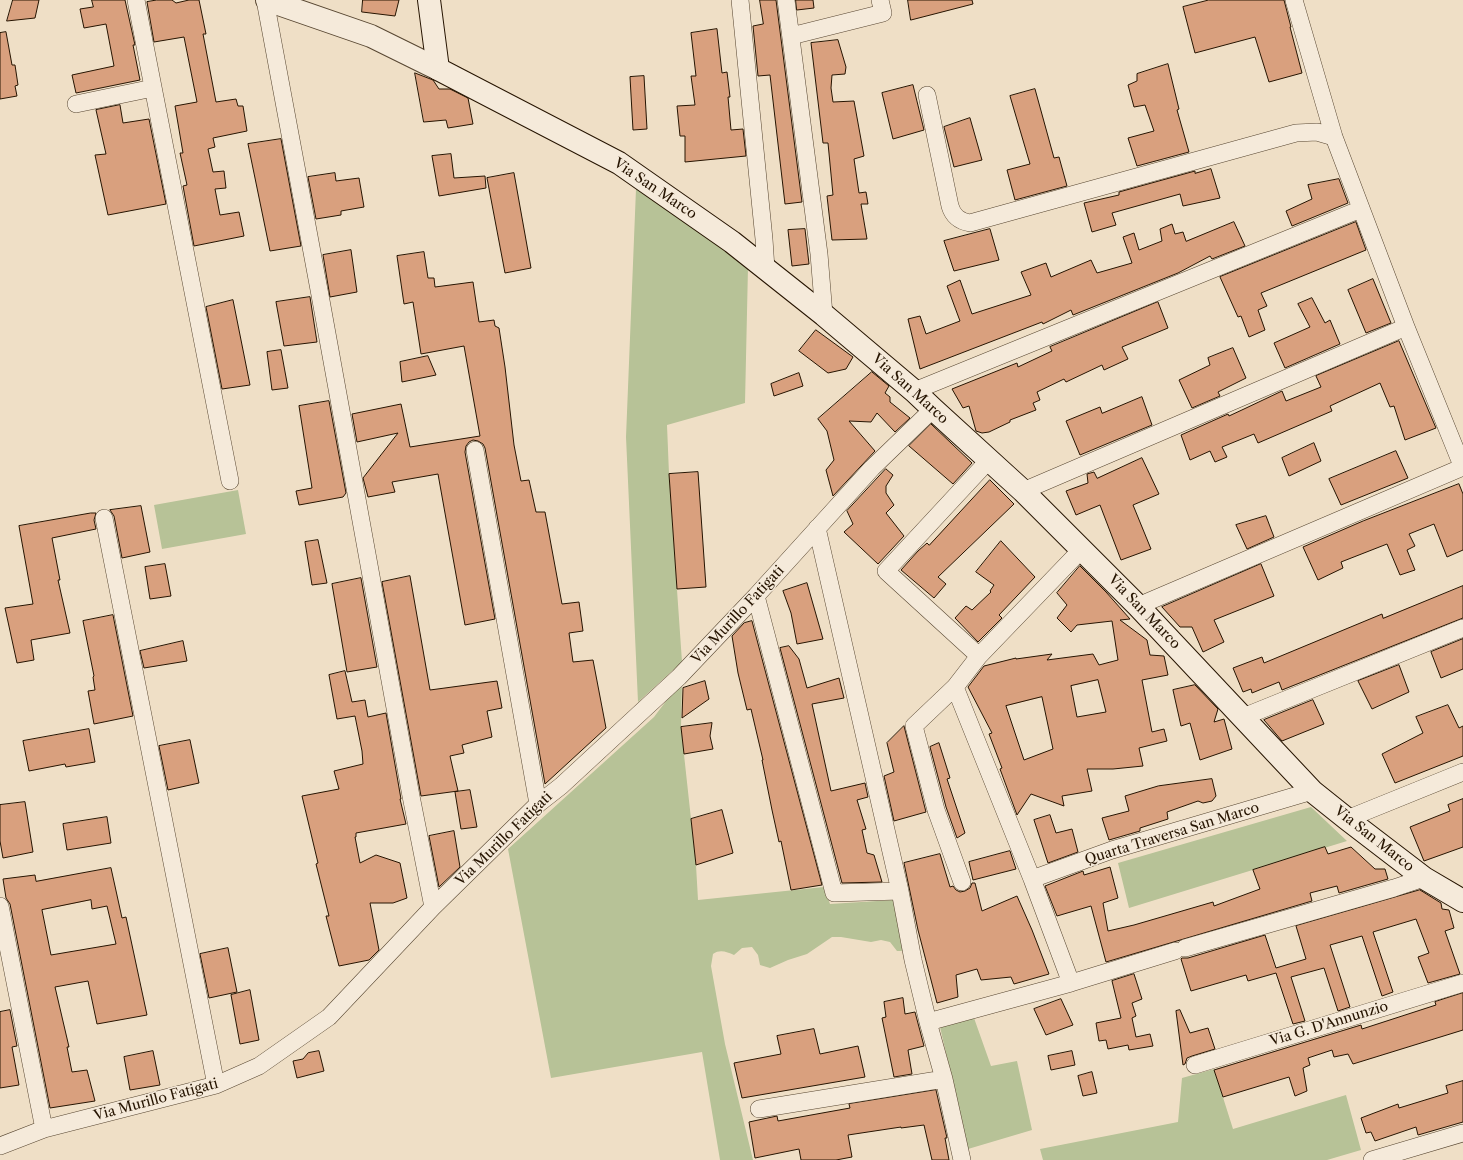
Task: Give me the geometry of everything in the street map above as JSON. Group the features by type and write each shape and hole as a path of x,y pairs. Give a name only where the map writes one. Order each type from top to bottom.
{"main road":[{"name":"Via San Marco","path":"266,0 371,36 438,69 619,163 732,242 824,315 914,391 1023,491 1138,606 1312,790 1347,820 1424,878 1463,901"},
{"path":"429,0 438,69"}],"street":[{"path":"136,0 230,481"},
{"path":"266,0 410,796 433,907"},
{"path":"740,0 764,232 766,269"},
{"path":"786,0 792,36 819,254 824,315"},
{"path":"792,36 883,13 880,0"},
{"path":"1138,606 1463,468 1406,327 1334,137 1294,0"},
{"path":"76,104 153,88"},
{"path":"927,95 950,206 954,216 970,222 1296,133 1317,132 1334,137"},
{"path":"914,391 1361,208"},
{"path":"1023,491 1406,327"},
{"name":"Via Murillo Fatigati","path":"0,1146 44,1129 216,1086 259,1066 329,1018 433,907 538,804 560,786 679,677 756,596 872,468 933,409"},
{"path":"475,450 538,804"},
{"path":"978,656 886,571 989,460"},
{"path":"104,518 216,1086"},
{"path":"817,528 900,891 913,960 944,1079 962,1160"},
{"path":"962,882 936,810 914,726 955,687 978,656 1082,549"},
{"path":"756,596 834,894 900,891"},
{"path":"1243,718 1463,628"},
{"path":"955,687 1032,879 1071,983"},
{"path":"1347,820 1463,772"},
{"name":"Quarta Traversa San Marco","path":"1032,879 1112,850 1312,790"},
{"path":"928,1022 1071,983 1424,878"},
{"path":"0,906 44,1129"},
{"name":"Via G. D'Annunzio","path":"1195,1066 1463,983"},
{"path":"758,1109 944,1079"},
{"path":"1372,1160 1463,1133"}],"green space":[{"path":"636,189 671,210 748,267 745,403 667,425 682,662 638,702 626,437"},
{"path":"238,490 246,534 162,549 154,505"},
{"path":"682,680 681,727 696,865 698,900 824,887 830,904 893,900 905,951 897,951 890,942 881,940 871,942 832,937 807,954 770,968 760,965 758,955 752,947 742,948 734,955 721,951 713,954 711,966 725,1044 753,1160 720,1160 702,1052 551,1078 508,849 654,717"},
{"path":"1311,807 1347,841 1129,908 1118,863"},
{"path":"974,1018 991,1066 1017,1061 1032,1130 968,1149 940,1027"},
{"path":"1214,1069 1233,1129 1346,1095 1361,1150 1327,1160 1043,1160 1040,1149 1178,1122 1182,1078"}],"building":[{"path":"13,0 39,0 35,18 7,21"},
{"path":"92,0 125,0 135,45 133,45 140,80 76,93 72,75 114,66 106,24 84,28 80,9 93,7"},
{"path":"172,0 176,3 189,0 199,0 206,34 203,34 216,102 236,99 238,106 243,106 247,131 213,138 215,147 208,149 213,172 224,171 226,188 215,189 220,215 239,212 244,236 194,246 183,186 187,185 180,153 183,153 175,106 197,102 184,37 154,42 147,2"},
{"path":"363,0 399,0 395,16 362,12"},
{"path":"760,0 776,0 802,202 785,204 770,75 758,76 753,26 763,24"},
{"path":"796,0 813,0 814,8 797,10"},
{"path":"908,0 972,0 973,4 911,20"},
{"path":"1209,0 1284,0 1302,73 1269,82 1255,37 1195,53 1183,7"},
{"path":"717,29 722,73 727,72 730,97 728,97 731,130 743,129 746,156 685,162 685,136 680,136 677,106 695,105 691,76 696,76 691,33"},
{"path":"6,32 12,65 15,65 18,85 15,86 17,96 0,99 0,33"},
{"path":"838,40 846,67 845,74 832,75 831,88 833,102 854,101 864,156 854,159 859,193 866,192 868,204 861,204 867,239 832,240 827,196 833,195 828,143 823,143 811,43"},
{"path":"1168,64 1179,109 1177,110 1189,152 1137,166 1128,138 1154,131 1145,105 1134,107 1128,85 1137,81 1137,74"},
{"path":"415,73 433,80 439,89 450,89 468,98 473,124 448,128 446,120 424,122"},
{"path":"644,76 647,129 633,130 630,77"},
{"path":"913,85 924,130 893,139 882,93"},
{"path":"1035,89 1054,158 1059,157 1067,186 1015,200 1007,170 1030,164 1010,96"},
{"path":"120,105 123,123 149,119 166,204 108,215 95,155 106,154 96,110"},
{"path":"970,118 982,160 954,167 944,127"},
{"path":"281,139 301,246 270,251 248,144"},
{"path":"451,154 454,178 485,176 486,188 439,196 432,156"},
{"path":"1211,169 1220,198 1183,206 1180,194 1112,213 1116,225 1092,232 1084,203 1119,195 1119,192 1195,171 1195,173"},
{"path":"335,173 336,181 359,178 364,207 341,211 341,215 316,219 308,177"},
{"path":"514,173 531,268 505,273 487,178"},
{"path":"1339,179 1348,203 1292,226 1286,211 1312,199 1308,185"},
{"path":"1234,222 1245,246 1212,259 1210,256 1178,273 1073,315 1071,310 1043,324 1042,322 920,369 908,319 920,316 926,334 960,321 947,286 960,280 972,314 1031,295 1021,272 1046,263 1051,277 1091,260 1097,273 1132,263 1123,237 1134,233 1139,250 1162,241 1160,229 1172,224 1175,234 1183,232 1186,241"},
{"path":"1356,222 1366,250 1261,293 1267,306 1258,310 1265,330 1249,337 1241,316 1238,317 1220,277"},
{"path":"805,229 809,264 792,266 788,230"},
{"path":"990,229 999,260 954,271 944,241"},
{"path":"351,250 357,292 330,297 323,255"},
{"path":"424,252 428,278 434,278 435,287 473,282 479,322 494,320 495,326 499,328 514,445 521,481 529,480 536,512 545,512 562,604 579,602 583,631 569,633 573,662 593,660 606,728 545,784 485,448 483,444 473,440 466,446 465,452 495,619 465,625 438,474 392,482 395,492 368,497 363,478 398,433 357,442 352,414 401,404 410,447 480,436 464,346 421,354 413,302 404,304 397,256"},
{"path":"1373,279 1391,323 1366,333 1348,290"},
{"path":"310,297 317,342 284,346 276,302"},
{"path":"1312,298 1325,323 1330,320 1340,344 1285,368 1274,343 1310,327 1298,304"},
{"path":"233,300 250,385 222,389 206,307"},
{"path":"1158,302 1168,328 1122,347 1128,359 1104,370 1102,365 1066,382 1064,379 1037,392 1040,400 1033,403 1036,410 1010,420 1010,422 989,432 982,433 976,431 969,406 963,408 952,389 1017,363 1018,367 1052,351 1050,347"},
{"path":"816,330 853,357 846,369 828,373 799,351"},
{"path":"1399,341 1436,428 1405,440 1394,406 1390,407 1380,383 1330,406 1332,411 1258,443 1254,434 1222,447 1227,457 1215,462 1210,451 1190,460 1181,435 1228,414 1229,416 1282,391 1286,401 1321,387 1316,376"},
{"path":"1233,348 1246,378 1218,392 1220,396 1192,408 1179,380 1210,365 1208,358"},
{"path":"281,350 288,388 272,390 267,352"},
{"path":"428,356 436,375 402,382 400,362"},
{"path":"872,372 889,386 885,393 890,397 890,402 910,418 895,432 877,413 871,422 849,421 875,451 833,496 826,470 834,460 827,431 818,419"},
{"path":"799,373 803,386 774,396 771,384"},
{"path":"1142,397 1152,425 1080,455 1066,421 1100,407 1102,413"},
{"path":"329,401 346,493 343,497 299,505 296,491 312,488 299,406"},
{"path":"931,424 972,463 953,484 909,446"},
{"path":"1314,443 1321,461 1289,476 1282,458"},
{"path":"1396,451 1408,478 1341,505 1329,479"},
{"path":"1142,458 1159,494 1133,505 1151,549 1121,560 1100,505 1076,515 1066,491 1088,483 1087,474 1094,472 1097,478"},
{"path":"886,469 893,475 886,486 886,493 894,505 886,513 904,536 878,564 844,532 853,524 847,511"},
{"path":"698,472 706,587 677,589 669,474"},
{"path":"990,480 1014,504 938,577 946,584 934,598 901,570 918,551 927,543 929,545"},
{"path":"1459,484 1463,494 1463,550 1447,557 1434,524 1409,534 1415,546 1407,550 1415,570 1400,575 1387,544 1341,562 1343,568 1318,580 1303,547 1363,521"},
{"path":"141,506 150,552 122,558 114,516 110,510"},
{"path":"96,513 94,520 96,529 52,538 60,580 58,580 70,633 31,640 34,660 17,663 5,608 33,604 19,526"},
{"path":"1266,516 1274,537 1247,549 1236,525"},
{"path":"318,540 327,583 312,585 305,542"},
{"path":"1001,541 1035,577 999,615 1002,618 978,642 955,618 966,606 972,610 991,592 990,591 994,585 976,572"},
{"path":"165,564 171,596 150,599 145,567"},
{"path":"1261,564 1274,596 1214,620 1224,642 1203,652 1192,627 1180,627 1162,607"},
{"path":"1080,566 1130,619 1120,620 1147,640 1150,655 1164,656 1168,675 1142,680 1152,732 1164,729 1167,741 1139,748 1143,766 1113,769 1087,769 1092,791 1062,796 1064,806 1031,794 1017,815 989,734 992,733 968,687 984,666 1016,658 1052,654 1047,660 1093,654 1099,665 1118,660 1112,621 1077,625 1071,632 1057,618 1067,605 1057,593","holes":["1098,680 1106,712 1077,717 1071,686","1042,697 1053,749 1024,760 1006,706"]},
{"path":"410,576 430,690 497,681 502,708 487,711 492,737 462,745 464,753 450,756 458,791 421,796 382,582"},
{"path":"361,578 377,667 347,672 332,584"},
{"path":"807,583 823,639 797,644 791,613 783,591"},
{"path":"1463,586 1463,618 1282,690 1279,682 1252,693 1251,689 1243,692 1233,668 1262,657 1264,663 1382,614 1383,618"},
{"path":"113,615 133,716 94,724 88,691 95,690 94,676 83,621"},
{"path":"752,621 822,885 791,890 781,841 779,842 763,760 751,709 747,710 738,673 732,636 744,623"},
{"path":"1463,639 1463,669 1441,678 1431,652"},
{"path":"183,641 187,661 144,668 140,651"},
{"path":"789,646 799,659 807,688 839,678 844,698 812,704 831,791 865,783 868,797 857,800 866,829 862,830 867,853 874,855 882,882 842,883 780,648"},
{"path":"1399,665 1409,692 1372,709 1358,681"},
{"path":"345,671 352,702 365,700 368,717 386,713 400,799 406,824 356,833 355,837 360,863 376,855 400,863 407,898 393,903 370,903 379,950 369,960 339,966 326,916 329,916 316,864 318,863 302,796 339,789 334,771 363,764 355,716 337,719 329,675"},
{"path":"705,681 709,699 682,718 683,688"},
{"path":"1195,685 1218,709 1214,722 1224,719 1232,749 1200,760 1190,723 1181,726 1173,690"},
{"path":"1313,700 1324,724 1282,741 1264,720"},
{"path":"1448,705 1459,728 1463,726 1463,756 1395,783 1382,754 1423,733 1416,717"},
{"path":"712,723 710,736 713,749 684,754 681,727"},
{"path":"904,726 926,812 894,821 884,776 894,772 887,743"},
{"path":"89,729 95,762 66,767 65,764 29,771 23,741"},
{"path":"190,740 199,783 168,790 159,746"},
{"path":"939,743 950,778 947,779 965,833 957,838 946,807 930,747"},
{"path":"1212,779 1216,796 1212,801 1203,803 1198,801 1167,812 1168,819 1140,828 1140,831 1109,840 1102,818 1129,811 1125,796 1158,786"},
{"path":"470,790 477,827 461,829 455,792"},
{"path":"1463,799 1463,847 1424,861 1410,827 1450,811 1448,805"},
{"path":"25,802 33,852 3,858 0,841 0,805"},
{"path":"722,810 733,853 696,865 691,819"},
{"path":"1050,815 1056,833 1072,829 1078,852 1048,863 1034,820"},
{"path":"107,817 111,843 67,850 63,824"},
{"path":"454,831 460,867 439,887 429,836"},
{"path":"1325,847 1328,854 1351,847 1375,869 1385,869 1388,879 1339,893 1337,886 1310,893 1312,901 1106,962 1091,906 1057,916 1045,886 1083,871 1084,875 1110,867 1118,898 1103,903 1108,931 1213,902 1214,906 1260,889 1253,870"},
{"path":"1010,851 1016,869 973,880 969,862"},
{"path":"940,854 950,887 953,886 960,892 970,888 972,883 975,883 982,911 1017,896 1049,974 1014,984 1011,977 981,980 977,969 956,975 958,997 937,1003 918,930 904,863"},
{"path":"111,868 122,918 126,917 147,1015 97,1024 88,981 55,987 69,1047 67,1047 72,1072 87,1070 95,1101 50,1108 10,904 6,898 3,879 35,875 36,881","holes":["91,900 92,909 107,906 116,944 51,955 42,910"]},
{"path":"1420,890 1441,903 1442,909 1449,910 1454,928 1445,931 1460,974 1428,983 1418,957 1429,953 1416,919 1373,932 1393,992 1382,996 1362,936 1330,945 1350,1007 1338,1011 1324,968 1291,977 1305,1021 1293,1024 1276,973 1248,981 1246,975 1191,991 1181,959 1182,958 1188,958 1265,935 1276,968 1306,959 1296,926"},
{"path":"228,948 237,992 209,998 200,954"},
{"path":"1134,974 1142,999 1132,1003 1136,1016 1132,1018 1136,1037 1150,1034 1153,1046 1129,1050 1128,1045 1108,1049 1106,1040 1099,1041 1096,1023 1121,1018 1112,981"},
{"path":"250,990 259,1040 240,1044 231,995"},
{"path":"1463,993 1463,1030 1353,1064 1348,1054 1334,1057 1332,1050 1308,1058 1310,1065 1303,1068 1307,1091 1295,1096 1289,1077 1223,1097 1214,1070 1361,1025 1362,1029 1436,1005 1435,1002"},
{"path":"903,998 905,1014 915,1012 924,1046 908,1050 912,1074 894,1077 882,1018 886,1017 884,1002"},
{"path":"1061,999 1073,1025 1046,1035 1034,1009"},
{"path":"10,1010 17,1046 12,1047 19,1085 0,1088 0,1012"},
{"path":"1180,1010 1190,1033 1208,1028 1215,1049 1187,1058 1185,1064 1183,1065 1176,1011"},
{"path":"814,1029 820,1054 858,1046 865,1077 742,1098 734,1063 781,1054 777,1036"},
{"path":"153,1051 160,1085 130,1090 124,1057"},
{"path":"319,1051 324,1071 297,1078 293,1061 303,1059 308,1053"},
{"path":"1072,1051 1075,1065 1051,1070 1048,1056"},
{"path":"1092,1072 1097,1093 1083,1096 1078,1076"},
{"path":"1463,1081 1463,1122 1418,1135 1416,1127 1375,1141 1371,1132 1366,1133 1361,1118 1398,1104 1399,1108 1448,1093 1446,1086"},
{"path":"936,1090 947,1138 945,1138 949,1160 932,1160 924,1125 848,1135 852,1157 836,1160 801,1160 799,1149 755,1158 749,1122 777,1116 778,1121 850,1108 849,1104"}]}
